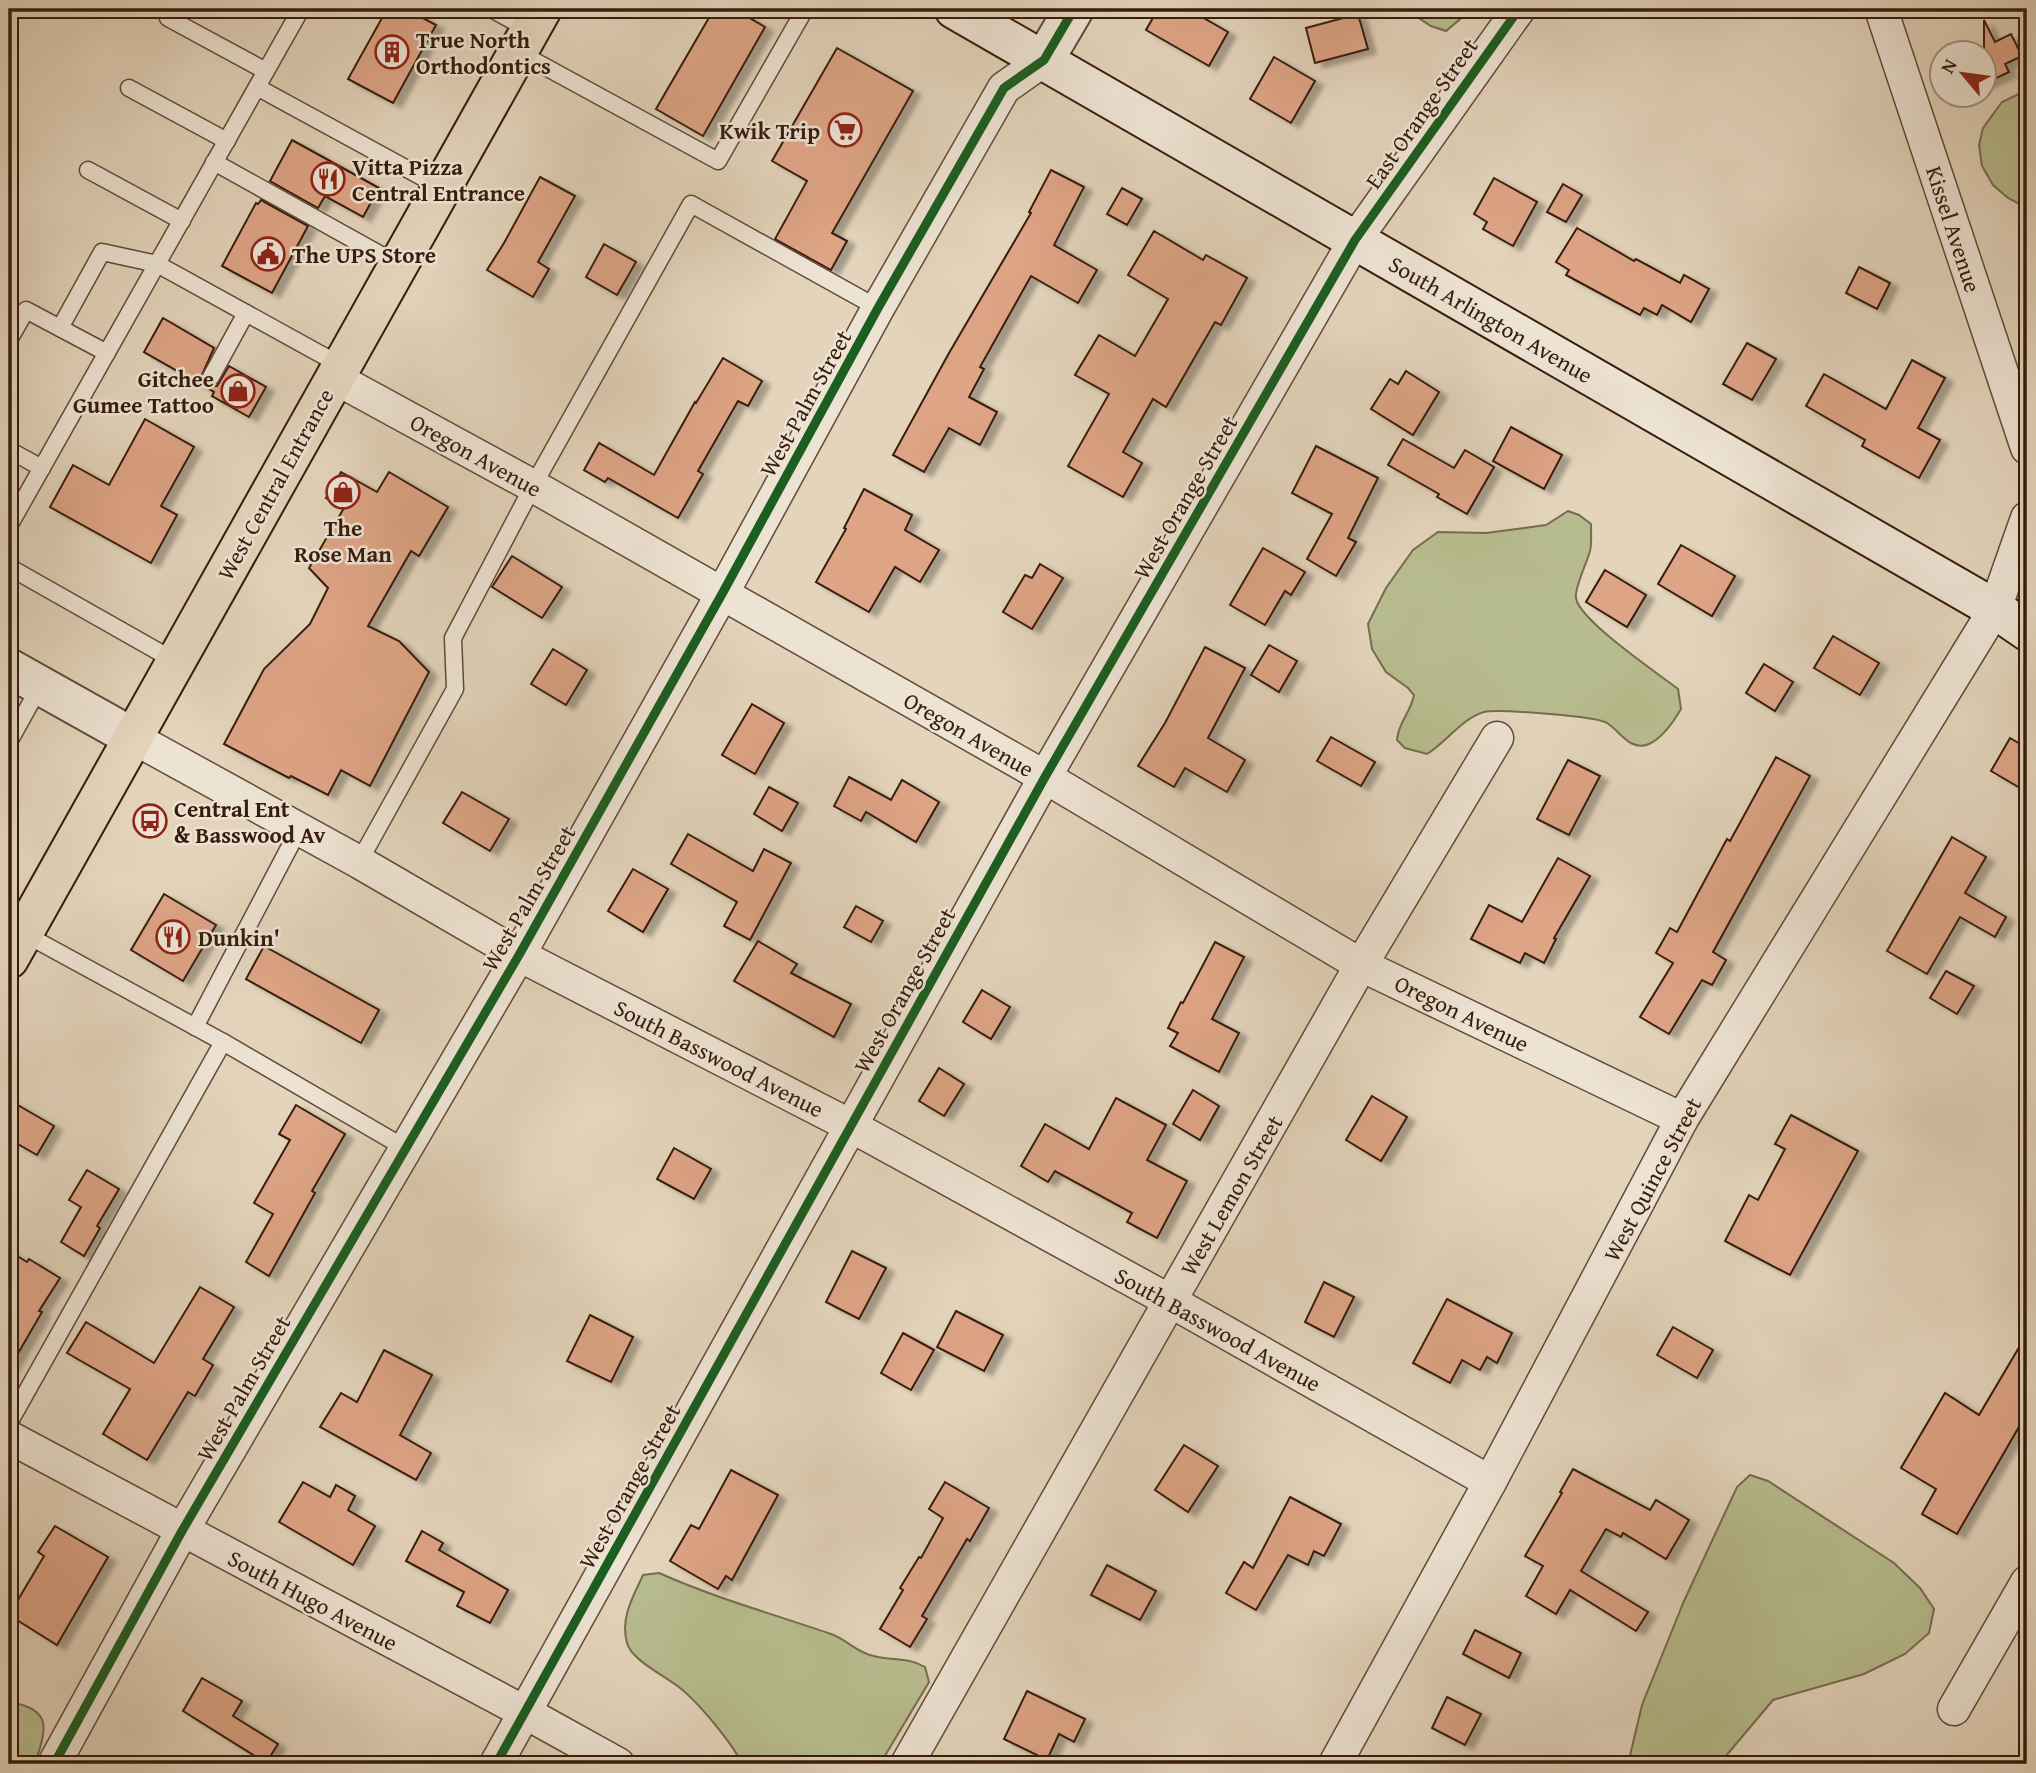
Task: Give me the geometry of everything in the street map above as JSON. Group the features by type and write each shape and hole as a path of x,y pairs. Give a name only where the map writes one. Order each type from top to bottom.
{"highway":[{"name":"West Central Entrance","path":"14,939 176,661 530,30"}],"main road":[{"name":"South Arlington Avenue","path":"954,9 1995,609 2027,631"},
{"path":"1044,60 1074,9"},
{"path":"24,677 132,737"}],"street":[{"name":"East Orange Street","path":"1355,240 1519,9"},
{"name":"Kissel Avenue","path":"1881,9 2027,448"},
{"name":"West Palm Street","path":"54,1764 182,1531 519,955 722,594 878,308 1004,88 1044,60"},
{"name":"West Orange Street","path":"496,1764 1045,777 1355,240"},
{"name":"Oregon Avenue","path":"339,372 1045,777 1362,964 1682,1119"},
{"path":"1995,609 2027,519"},
{"name":"West Quince Street","path":"1335,1764 1490,1482 1682,1119 1995,609"},
{"name":"South Basswood Avenue","path":"132,737 359,862 519,955 851,1126 1170,1301 1490,1482"},
{"name":"West Lemon Street","path":"907,1764 1362,964 1497,738"},
{"name":"South Hugo Avenue","path":"9,1437 618,1764"},
{"path":"1954,1709 2027,1582"}],"lane":[{"path":"9,526 302,9"},
{"path":"491,9 530,30 718,161 804,9"},
{"path":"168,18 266,71"},
{"path":"257,87 442,187"},
{"path":"129,88 227,141"},
{"path":"215,163 399,265"},
{"path":"88,170 182,221"},
{"path":"359,862 455,689 453,638 533,485 691,204 878,308"},
{"path":"60,328 102,252 157,264 246,313 339,372"},
{"path":"9,340 26,310 107,353"},
{"path":"211,377 246,313"},
{"path":"9,450 42,468"},
{"path":"9,567 176,661"},
{"path":"9,742 24,677"},
{"path":"195,1027 299,829"},
{"path":"14,939 195,1027 405,1148"},
{"path":"9,1423 223,1042"}],"green space":[{"path":"1416,9 1472,9 1446,31 1417,17"},
{"path":"2027,90 2027,208 2008,198 1993,185 1982,166 1979,145 1983,128 2002,102"},
{"path":"1568,511 1591,524 1590,551 1576,594 1580,608 1604,632 1678,689 1681,709 1675,719 1658,738 1642,746 1626,740 1607,723 1599,720 1507,711 1484,712 1461,725 1427,754 1405,748 1397,740 1398,734 1414,695 1386,672 1372,649 1368,624 1386,588 1413,550 1438,532 1486,533 1546,525"},
{"path":"1750,1475 1768,1481 1894,1563 1920,1588 1934,1609 1929,1633 1905,1654 1864,1674 1773,1700 1725,1757 1724,1764 1628,1764 1642,1705 1684,1601 1737,1487"},
{"path":"659,1573 723,1598 831,1634 868,1654 925,1667 929,1682 880,1764 742,1764 723,1735 696,1703 680,1688 635,1656 627,1643 626,1616 635,1591 643,1575"},
{"path":"9,1702 34,1710 43,1722 42,1741 35,1764 9,1764"}],"building":[{"name":"True North Orthodontics","path":"387,9 406,9 436,25 393,103 348,79"},
{"path":"714,9 734,9 765,27 703,136 656,109"},
{"path":"1158,9 1188,9 1228,32 1209,66 1146,30"},
{"path":"1358,14 1368,49 1315,63 1306,28"},
{"path":"1984,20 1993,38 1984,38"},
{"path":"2011,34 2022,56 2005,64 2009,72 1997,78 1997,41"},
{"path":"837,48 913,91 832,233 847,241 831,270 775,239 807,181 772,161"},
{"path":"1274,57 1315,81 1291,123 1250,99"},
{"name":"Vitta Pizza Central Entrance","path":"292,140 379,188 363,217 325,196 318,208 270,181"},
{"path":"1051,170 1084,187 1054,245 1097,270 1078,303 1031,276 980,367 984,369 969,397 997,412 980,445 949,428 924,472 893,455 1031,213 1029,212"},
{"path":"540,177 575,196 538,262 549,269 533,297 487,270"},
{"path":"1494,178 1537,202 1513,246 1483,229 1487,222 1474,214"},
{"path":"1563,184 1582,195 1566,222 1547,212"},
{"path":"1122,188 1142,199 1127,225 1107,214"},
{"path":"261,200 308,226 272,293 222,266 256,203"},
{"path":"1577,228 1634,261 1636,259 1680,283 1684,275 1709,289 1691,322 1662,305 1657,315 1644,308 1640,315 1566,275 1569,270 1556,262"},
{"path":"1154,231 1203,260 1206,255 1247,278 1221,325 1215,322 1166,407 1153,399 1123,452 1142,463 1123,497 1068,466 1109,394 1075,375 1099,335 1135,356 1168,299 1128,275"},
{"path":"604,244 636,262 617,295 586,277"},
{"path":"1859,267 1890,283 1877,309 1846,293"},
{"path":"163,318 214,348 201,377 205,386 217,386 229,366 266,387 249,417 212,396 214,392 144,352"},
{"path":"1747,343 1776,359 1752,400 1723,384"},
{"path":"723,358 762,381 748,406 738,401 698,471 703,474 678,518 608,478 605,482 584,470 599,443 654,475"},
{"path":"1912,360 1945,378 1918,428 1940,440 1919,478 1862,446 1865,440 1806,406 1824,374 1886,409"},
{"path":"1406,371 1439,392 1413,435 1371,409 1390,379 1398,384"},
{"path":"145,419 194,447 161,506 177,515 151,563 50,507 73,465 109,485"},
{"path":"1511,427 1562,455 1544,489 1493,461"},
{"path":"1403,439 1454,468 1465,450 1494,467 1467,514 1437,497 1439,494 1388,465"},
{"path":"1316,446 1378,478 1348,538 1356,542 1336,576 1307,559 1332,514 1292,493"},
{"path":"341,472 377,492 389,472 448,507 419,556 411,551 368,626 399,641 429,672 370,786 341,770 328,795 224,744 264,669 310,624 328,588 309,568 344,508 326,498"},
{"path":"864,489 912,515 905,530 939,550 920,582 895,567 869,612 816,582 846,529 844,528"},
{"path":"1681,545 1735,576 1712,616 1658,584"},
{"path":"1263,548 1305,572 1291,595 1285,591 1265,625 1230,605"},
{"path":"512,556 562,587 542,618 492,587"},
{"path":"1040,564 1063,578 1032,629 1003,612 1025,575 1032,578"},
{"path":"1605,570 1646,595 1627,627 1586,602"},
{"path":"1833,636 1879,663 1860,695 1814,668"},
{"path":"1269,645 1297,661 1279,692 1251,675"},
{"path":"1205,647 1245,668 1208,738 1245,760 1227,792 1185,768 1174,787 1138,766 1165,723"},
{"path":"553,649 587,670 566,705 531,684"},
{"path":"1764,664 1793,682 1775,711 1746,693"},
{"path":"752,704 784,723 755,774 722,755"},
{"path":"1331,737 1375,762 1361,786 1317,761"},
{"path":"2010,738 2027,748 2027,792 1991,771"},
{"path":"1776,757 1810,776 1713,952 1726,960 1712,985 1702,980 1669,1034 1640,1017 1673,963 1656,953 1670,928 1677,932 1727,839 1730,841"},
{"path":"1568,760 1600,776 1569,835 1537,819"},
{"path":"849,777 891,800 902,780 939,802 916,842 866,812 861,821 834,806"},
{"path":"769,787 798,803 782,831 754,814"},
{"path":"462,792 509,819 490,851 443,823"},
{"path":"688,834 753,871 764,849 791,863 750,940 724,926 737,902 671,864"},
{"path":"1952,837 1986,857 1965,893 2006,917 1995,937 1960,917 1927,974 1887,951"},
{"path":"1558,858 1590,876 1554,938 1556,939 1544,963 1525,953 1520,963 1471,939 1489,905 1522,922"},
{"path":"633,869 668,889 643,932 608,911"},
{"name":"Dunkin'","path":"164,894 216,925 183,981 131,950"},
{"path":"856,906 883,921 871,942 844,927"},
{"path":"758,941 797,964 791,973 851,1004 834,1037 734,981"},
{"path":"1215,942 1244,957 1212,1019 1239,1033 1219,1072 1170,1046 1178,1033 1168,1028"},
{"path":"264,946 379,1010 361,1043 246,979"},
{"path":"1946,971 1974,986 1957,1014 1930,998"},
{"path":"982,990 1010,1007 991,1039 963,1022"},
{"path":"939,1068 964,1084 944,1116 919,1101"},
{"path":"1193,1090 1219,1106 1200,1140 1173,1124"},
{"path":"1372,1096 1407,1117 1381,1161 1346,1140"},
{"path":"1116,1098 1166,1125 1147,1160 1187,1181 1157,1238 1127,1222 1132,1213 1055,1171 1048,1182 1021,1166 1045,1124 1089,1149"},
{"path":"9,1100 54,1126 37,1155 9,1139"},
{"path":"296,1105 345,1134 312,1191 315,1193 269,1276 246,1262 273,1214 254,1203 290,1140 279,1134"},
{"path":"1791,1115 1858,1151 1790,1275 1725,1241 1749,1195 1758,1200 1785,1149 1775,1144"},
{"path":"674,1148 711,1169 694,1199 657,1179"},
{"path":"87,1170 119,1189 97,1226 100,1228 84,1256 61,1242 81,1207 69,1200"},
{"path":"9,1251 27,1262 29,1259 60,1278 39,1311 42,1312 9,1369"},
{"path":"852,1251 886,1268 859,1319 826,1302"},
{"path":"1324,1282 1354,1297 1334,1337 1305,1322"},
{"path":"200,1287 234,1307 203,1359 213,1365 195,1396 188,1392 147,1460 103,1434 130,1389 67,1353 86,1322 154,1363"},
{"path":"1447,1299 1512,1333 1497,1363 1487,1357 1480,1370 1462,1360 1450,1383 1413,1363"},
{"path":"956,1311 1003,1335 984,1371 937,1347"},
{"path":"590,1315 633,1337 611,1382 567,1361"},
{"path":"1673,1327 1713,1350 1697,1378 1657,1355"},
{"path":"903,1333 934,1350 911,1390 881,1373"},
{"path":"2027,1334 2027,1413 1957,1534 1922,1514 1936,1489 1901,1468 1945,1393 1979,1415"},
{"path":"384,1350 432,1375 400,1435 431,1453 416,1480 320,1427 341,1393 357,1402"},
{"path":"1184,1445 1218,1466 1188,1512 1155,1490"},
{"path":"1573,1469 1650,1510 1656,1500 1689,1520 1666,1559 1623,1533 1621,1537 1606,1529 1581,1571 1648,1612 1636,1631 1570,1590 1556,1614 1526,1596 1543,1566 1525,1556"},
{"path":"731,1470 778,1495 732,1580 726,1576 718,1589 670,1561 691,1525 699,1529"},
{"path":"303,1482 330,1497 336,1485 355,1496 348,1510 375,1526 353,1565 279,1522"},
{"path":"945,1482 989,1508 970,1541 967,1539 922,1616 927,1619 910,1647 880,1629 903,1590 900,1588 919,1557 921,1558 943,1518 929,1509"},
{"path":"1290,1497 1341,1524 1324,1556 1314,1551 1308,1565 1288,1555 1256,1610 1226,1593 1244,1562 1253,1568"},
{"path":"55,1526 108,1557 57,1645 9,1615 44,1556 38,1552"},
{"path":"422,1531 443,1543 439,1550 508,1590 490,1623 457,1606 464,1592 406,1561"},
{"path":"1107,1565 1156,1591 1140,1620 1091,1595"},
{"path":"1475,1630 1521,1653 1509,1678 1463,1654"},
{"path":"202,1678 242,1701 233,1716 278,1744 266,1763 183,1711"},
{"path":"1027,1691 1085,1719 1074,1742 1059,1734 1047,1760 1004,1739"},
{"path":"1447,1697 1481,1714 1465,1745 1432,1728"}],"cycle path":[{"path":"54,1764 182,1531 519,955 722,594 878,308 1004,88 1044,60 1074,9"},
{"path":"496,1764 1045,777 1355,240 1519,9"}],"place":[{"name":"True North Orthodontics","path":"392,52"},
{"name":"Kwik Trip","path":"845,130"},
{"name":"Vitta Pizza Central Entrance","path":"328,179"},
{"name":"The UPS Store","path":"268,254"},
{"name":"Gitchee Gumee Tattoo","path":"238,391"},
{"name":"The Rose Man","path":"343,492"},
{"name":"Central Ent & Basswood Av","path":"150,821"},
{"name":"Dunkin'","path":"173,937"}]}
